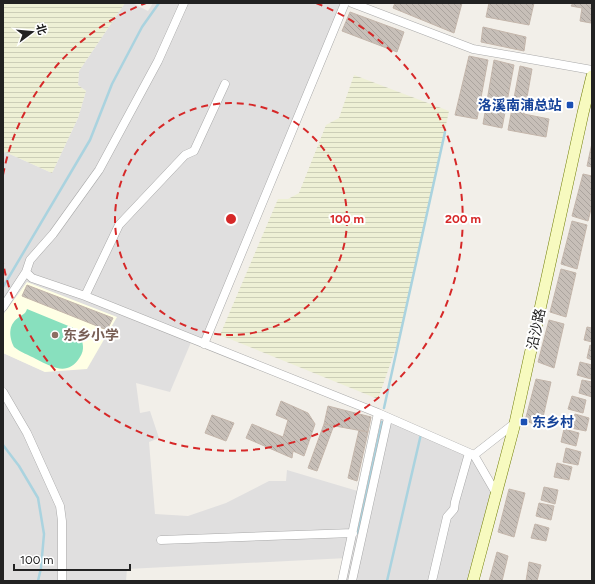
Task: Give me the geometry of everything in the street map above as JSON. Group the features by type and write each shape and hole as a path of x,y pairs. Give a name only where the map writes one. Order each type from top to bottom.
{"street":[{"path":"3,307 26,272 30,260 53,234 99,170 158,61 184,3"},
{"path":"204,344 345,3"},
{"path":"352,3 473,49 592,70"},
{"name":"沿沙路","path":"473,581 515,423 592,76"},
{"path":"85,296 119,225 185,155 194,151 225,84"},
{"path":"26,272 32,278 85,296 378,413 472,454 496,493"},
{"path":"3,392 27,433 60,506 62,521 62,581"},
{"path":"342,581 378,413"},
{"path":"352,581 388,418"},
{"path":"432,581 447,517 454,509 455,502 472,454 515,423"},
{"path":"161,540 353,533"}],"shaded area":[{"path":"3,3 125,3 79,71 78,85 86,91 78,118 52,173 3,151"},
{"path":"125,3 132,3 148,11 153,3 345,3 204,344 192,340 170,392 136,383 140,413 150,411 159,438 149,442 155,514 188,516 226,503 269,481 286,481 287,470 361,492 347,558 127,569 126,581 3,581 3,353 45,372 27,282 3,315 3,151 52,173 78,118 86,91 78,85 79,71"},
{"path":"354,75 449,111 399,339 378,399 220,335 278,199 288,199 299,193 326,125 339,118"},
{"name":"东乡小学","path":"27,282 117,317 87,369 45,372 3,353 3,315"},
{"path":"378,413 474,455 496,493 473,581 344,581"}],"green space":[{"path":"27,309 88,334 86,338 80,336 83,343 83,352 75,363 65,369 54,367 14,347 10,335 12,324"}],"building":[{"path":"395,3 462,3 454,33 393,8"},
{"path":"489,3 534,3 529,25 486,17"},
{"path":"573,3 592,3 591,23 580,21 582,8 571,6"},
{"path":"350,12 404,32 397,52 342,31"},
{"path":"483,27 526,37 524,51 481,42"},
{"path":"469,56 488,60 477,119 455,115"},
{"path":"494,60 514,65 502,128 483,124"},
{"path":"520,66 532,69 524,114 549,119 546,137 508,130"},
{"path":"592,143 592,167 587,166"},
{"path":"583,174 592,176 592,205 588,221 572,216"},
{"path":"572,221 587,225 577,269 561,264"},
{"path":"561,269 576,273 566,317 550,312"},
{"path":"27,285 113,318 107,330 22,296"},
{"path":"549,320 564,324 554,368 538,362"},
{"path":"587,327 592,328 592,342 584,340"},
{"path":"590,345 592,346 592,360 587,358"},
{"path":"580,362 592,365 591,379 577,375"},
{"path":"536,379 551,382 541,426 525,421"},
{"path":"582,380 592,382 592,397 579,393"},
{"path":"572,396 586,400 583,413 568,409"},
{"path":"281,401 308,413 315,424 304,456 293,451 292,458 246,438 252,424 283,437 288,420 276,415"},
{"path":"328,406 371,417 368,432 324,424"},
{"path":"575,414 589,418 586,431 571,428"},
{"path":"212,415 234,423 226,441 205,433"},
{"path":"324,424 334,425 317,471 308,468"},
{"path":"564,429 579,433 576,446 561,442"},
{"path":"359,430 368,432 357,481 348,478"},
{"path":"566,448 581,452 578,465 563,462"},
{"path":"557,463 572,467 569,480 554,477"},
{"path":"544,487 558,490 555,504 541,500"},
{"path":"509,489 525,493 514,537 498,532"},
{"path":"539,503 554,506 551,520 536,516"},
{"path":"535,524 549,528 546,541 531,538"},
{"path":"497,552 508,556 502,581 489,581"},
{"path":"529,562 541,565 537,581 526,581"}],"waterway":[{"path":"3,287 90,140 112,84 142,27 159,3"},
{"path":"384,408 445,132"},
{"path":"358,533 382,422"},
{"path":"387,581 421,434"},
{"path":"3,445 19,466 38,498 44,534 41,568 38,581"}],"place":[{"name":"洛溪南浦总站","path":"570,105"},
{"name":"东乡小学","path":"55,335"},
{"name":"东乡村","path":"524,422"}]}
